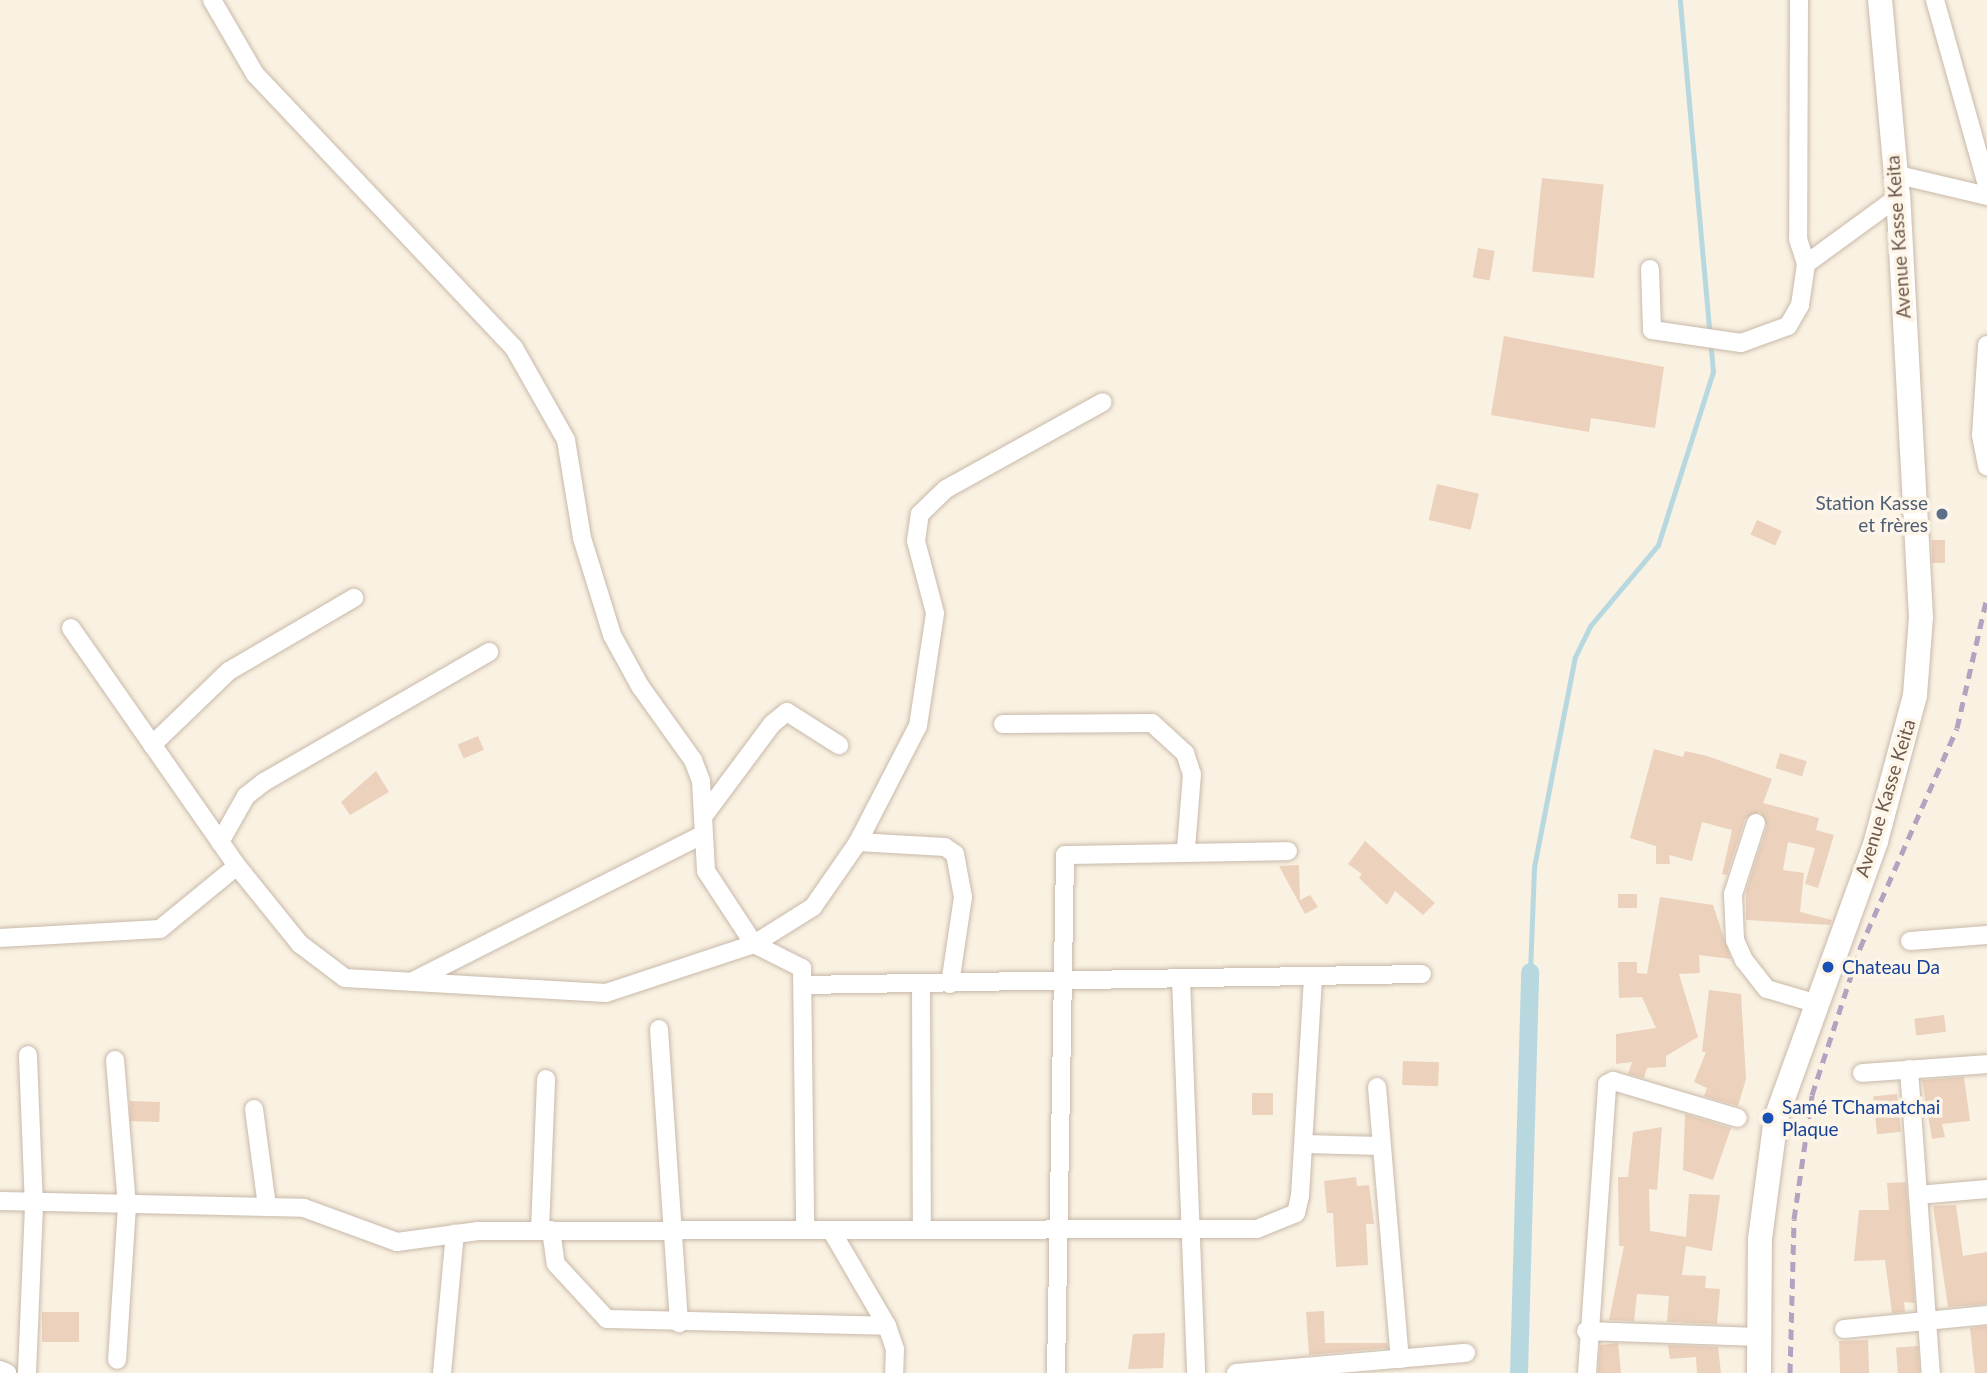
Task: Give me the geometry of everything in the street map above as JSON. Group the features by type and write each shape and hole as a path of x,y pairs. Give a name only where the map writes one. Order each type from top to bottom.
{"main road":[{"name":"Avenue Kasse Keita","path":"1759,1373 1760,1239 1776,1118 1814,1003 1875,841 1915,695 1921,617 1896,186 1880,0"}],"street":[{"path":"212,0 255,74 514,348 566,440 582,538 612,635 640,686 693,760 705,814 702,835 706,871 754,944 794,961 802,968 805,1230"},
{"path":"1650,269 1651,330 1741,343 1788,326 1800,305 1806,264 1798,239 1799,0"},
{"path":"1936,0 1987,185"},
{"path":"1806,264 1896,186 1987,196"},
{"path":"1987,345 1981,435 1987,466"},
{"path":"71,628 237,866 300,944 345,978 606,993 754,944 813,907 858,842 918,726 935,612 916,541 920,514 946,489 1103,402"},
{"path":"152,745 229,671 354,598"},
{"path":"220,842 246,796 264,782 489,652"},
{"path":"705,814 772,724 787,712 839,745"},
{"path":"1003,724 1152,723 1185,752 1192,774 1186,849"},
{"path":"1756,823 1733,894 1735,940 1744,961 1768,989 1814,1003"},
{"path":"412,982 702,835"},
{"path":"858,842 944,847 955,854 963,897 950,984"},
{"path":"1056,1373 1065,855 1186,849 1287,851"},
{"path":"0,938 160,929 237,866"},
{"path":"1910,941 1987,935"},
{"path":"803,985 1422,974"},
{"path":"0,1201 34,1206 304,1208 397,1242 455,1234 546,1230 1257,1229 1296,1213 1304,1144 1312,976"},
{"path":"1181,979 1196,1373"},
{"path":"921,984 922,1230"},
{"path":"659,1029 680,1323"},
{"path":"27,1373 34,1206 28,1055"},
{"path":"115,1060 127,1206 117,1360"},
{"path":"1862,1073 1987,1064"},
{"path":"1909,1069 1931,1373"},
{"path":"546,1079 546,1230 556,1264 607,1319 680,1323 887,1326"},
{"path":"1587,1373 1586,1331 1602,1216 1607,1084 1613,1081 1738,1118"},
{"path":"1377,1087 1400,1359"},
{"path":"254,1109 267,1208"},
{"path":"1304,1144 1382,1146"},
{"path":"1918,1195 1987,1189"},
{"path":"831,1230 887,1326 895,1349 894,1373"},
{"path":"442,1373 455,1234"},
{"path":"1844,1329 1987,1315"},
{"path":"1586,1331 1759,1337"},
{"path":"1236,1373 1466,1353"},
{"path":"0,1370 7,1373"}],"building":[{"path":"1542,178 1604,184 1594,278 1532,271"},
{"path":"1478,248 1495,251 1490,280 1473,278"},
{"path":"1504,336 1664,367 1655,428 1591,418 1589,432 1491,415"},
{"path":"1437,484 1479,494 1471,530 1429,520"},
{"path":"1757,520 1782,531 1775,546 1750,535"},
{"path":"1932,540 1945,540 1945,563 1932,563"},
{"path":"478,736 484,750 464,758 458,745"},
{"path":"1654,749 1683,757 1685,751 1707,756 1772,779 1763,803 1819,818 1816,830 1834,835 1818,888 1805,884 1815,848 1788,842 1783,870 1804,873 1800,912 1832,920 1830,925 1746,920 1746,891 1767,826 1760,812 1745,819 1727,875 1722,874 1732,830 1702,822 1692,861 1669,855 1670,864 1656,864 1656,846 1630,838"},
{"path":"1780,753 1807,761 1802,776 1775,768"},
{"path":"376,771 389,792 350,815 341,802"},
{"path":"1365,841 1435,903 1423,915 1395,891 1387,905 1359,878 1362,874 1348,864"},
{"path":"1299,865 1300,900 1310,895 1318,907 1305,914 1279,866"},
{"path":"1618,894 1637,894 1637,908 1618,908"},
{"path":"1660,897 1713,905 1731,959 1699,955 1700,973 1679,974 1698,1037 1666,1056 1666,1067 1647,1068 1644,1078 1628,1074 1632,1062 1616,1064 1616,1034 1656,1028 1642,997 1619,998 1618,962 1637,962 1637,973 1647,974"},
{"path":"1709,990 1741,994 1746,1079 1738,1106 1704,1096 1707,1088 1694,1082 1706,1052 1702,1052"},
{"path":"1944,1015 1946,1032 1916,1036 1914,1019"},
{"path":"1403,1061 1439,1062 1438,1086 1402,1085"},
{"path":"1964,1077 1970,1121 1942,1124 1945,1137 1932,1139 1922,1080"},
{"path":"1252,1093 1273,1093 1273,1115 1252,1115"},
{"path":"1897,1094 1901,1132 1877,1134 1873,1097"},
{"path":"130,1101 160,1102 159,1122 129,1121"},
{"path":"1685,1114 1731,1128 1713,1180 1683,1170"},
{"path":"1662,1127 1657,1190 1649,1189 1650,1231 1686,1237 1689,1194 1720,1195 1712,1251 1686,1246 1682,1275 1706,1276 1705,1288 1720,1289 1717,1324 1667,1322 1669,1296 1637,1294 1634,1321 1609,1320 1624,1246 1619,1246 1618,1177 1628,1177 1633,1132"},
{"path":"1356,1177 1357,1186 1369,1185 1374,1224 1366,1224 1368,1265 1336,1267 1333,1213 1327,1213 1324,1181"},
{"path":"1906,1182 1915,1303 1904,1302 1905,1312 1892,1313 1885,1260 1854,1261 1859,1210 1889,1210 1887,1183"},
{"path":"1956,1205 1963,1256 1987,1252 1987,1304 1948,1307 1933,1206"},
{"path":"1324,1311 1325,1343 1387,1343 1388,1348 1309,1355 1306,1312"},
{"path":"42,1312 79,1312 79,1342 42,1342"},
{"path":"1987,1326 1987,1373 1975,1373 1970,1328"},
{"path":"1165,1333 1163,1368 1128,1369 1133,1334"},
{"path":"1868,1340 1869,1373 1840,1373 1839,1341"},
{"path":"1618,1343 1621,1373 1598,1373 1600,1345"},
{"path":"1668,1345 1718,1347 1721,1373 1697,1373 1696,1357 1670,1359"},
{"path":"1918,1346 1920,1373 1898,1373 1896,1348"}],"waterway":[{"path":"1530,972 1534,867 1575,657 1590,626 1658,545 1713,372 1680,0"},
{"path":"1519,1373 1530,972"}],"railway":[{"path":"1790,1373 1794,1219 1812,1095 1860,948 1957,728 1987,597"}],"place":[{"name":"Station Kasse et frères","path":"1942,514"},
{"name":"Chateau Da","path":"1828,967"},
{"name":"Samé TChamatchai Plaque","path":"1768,1118"}]}
